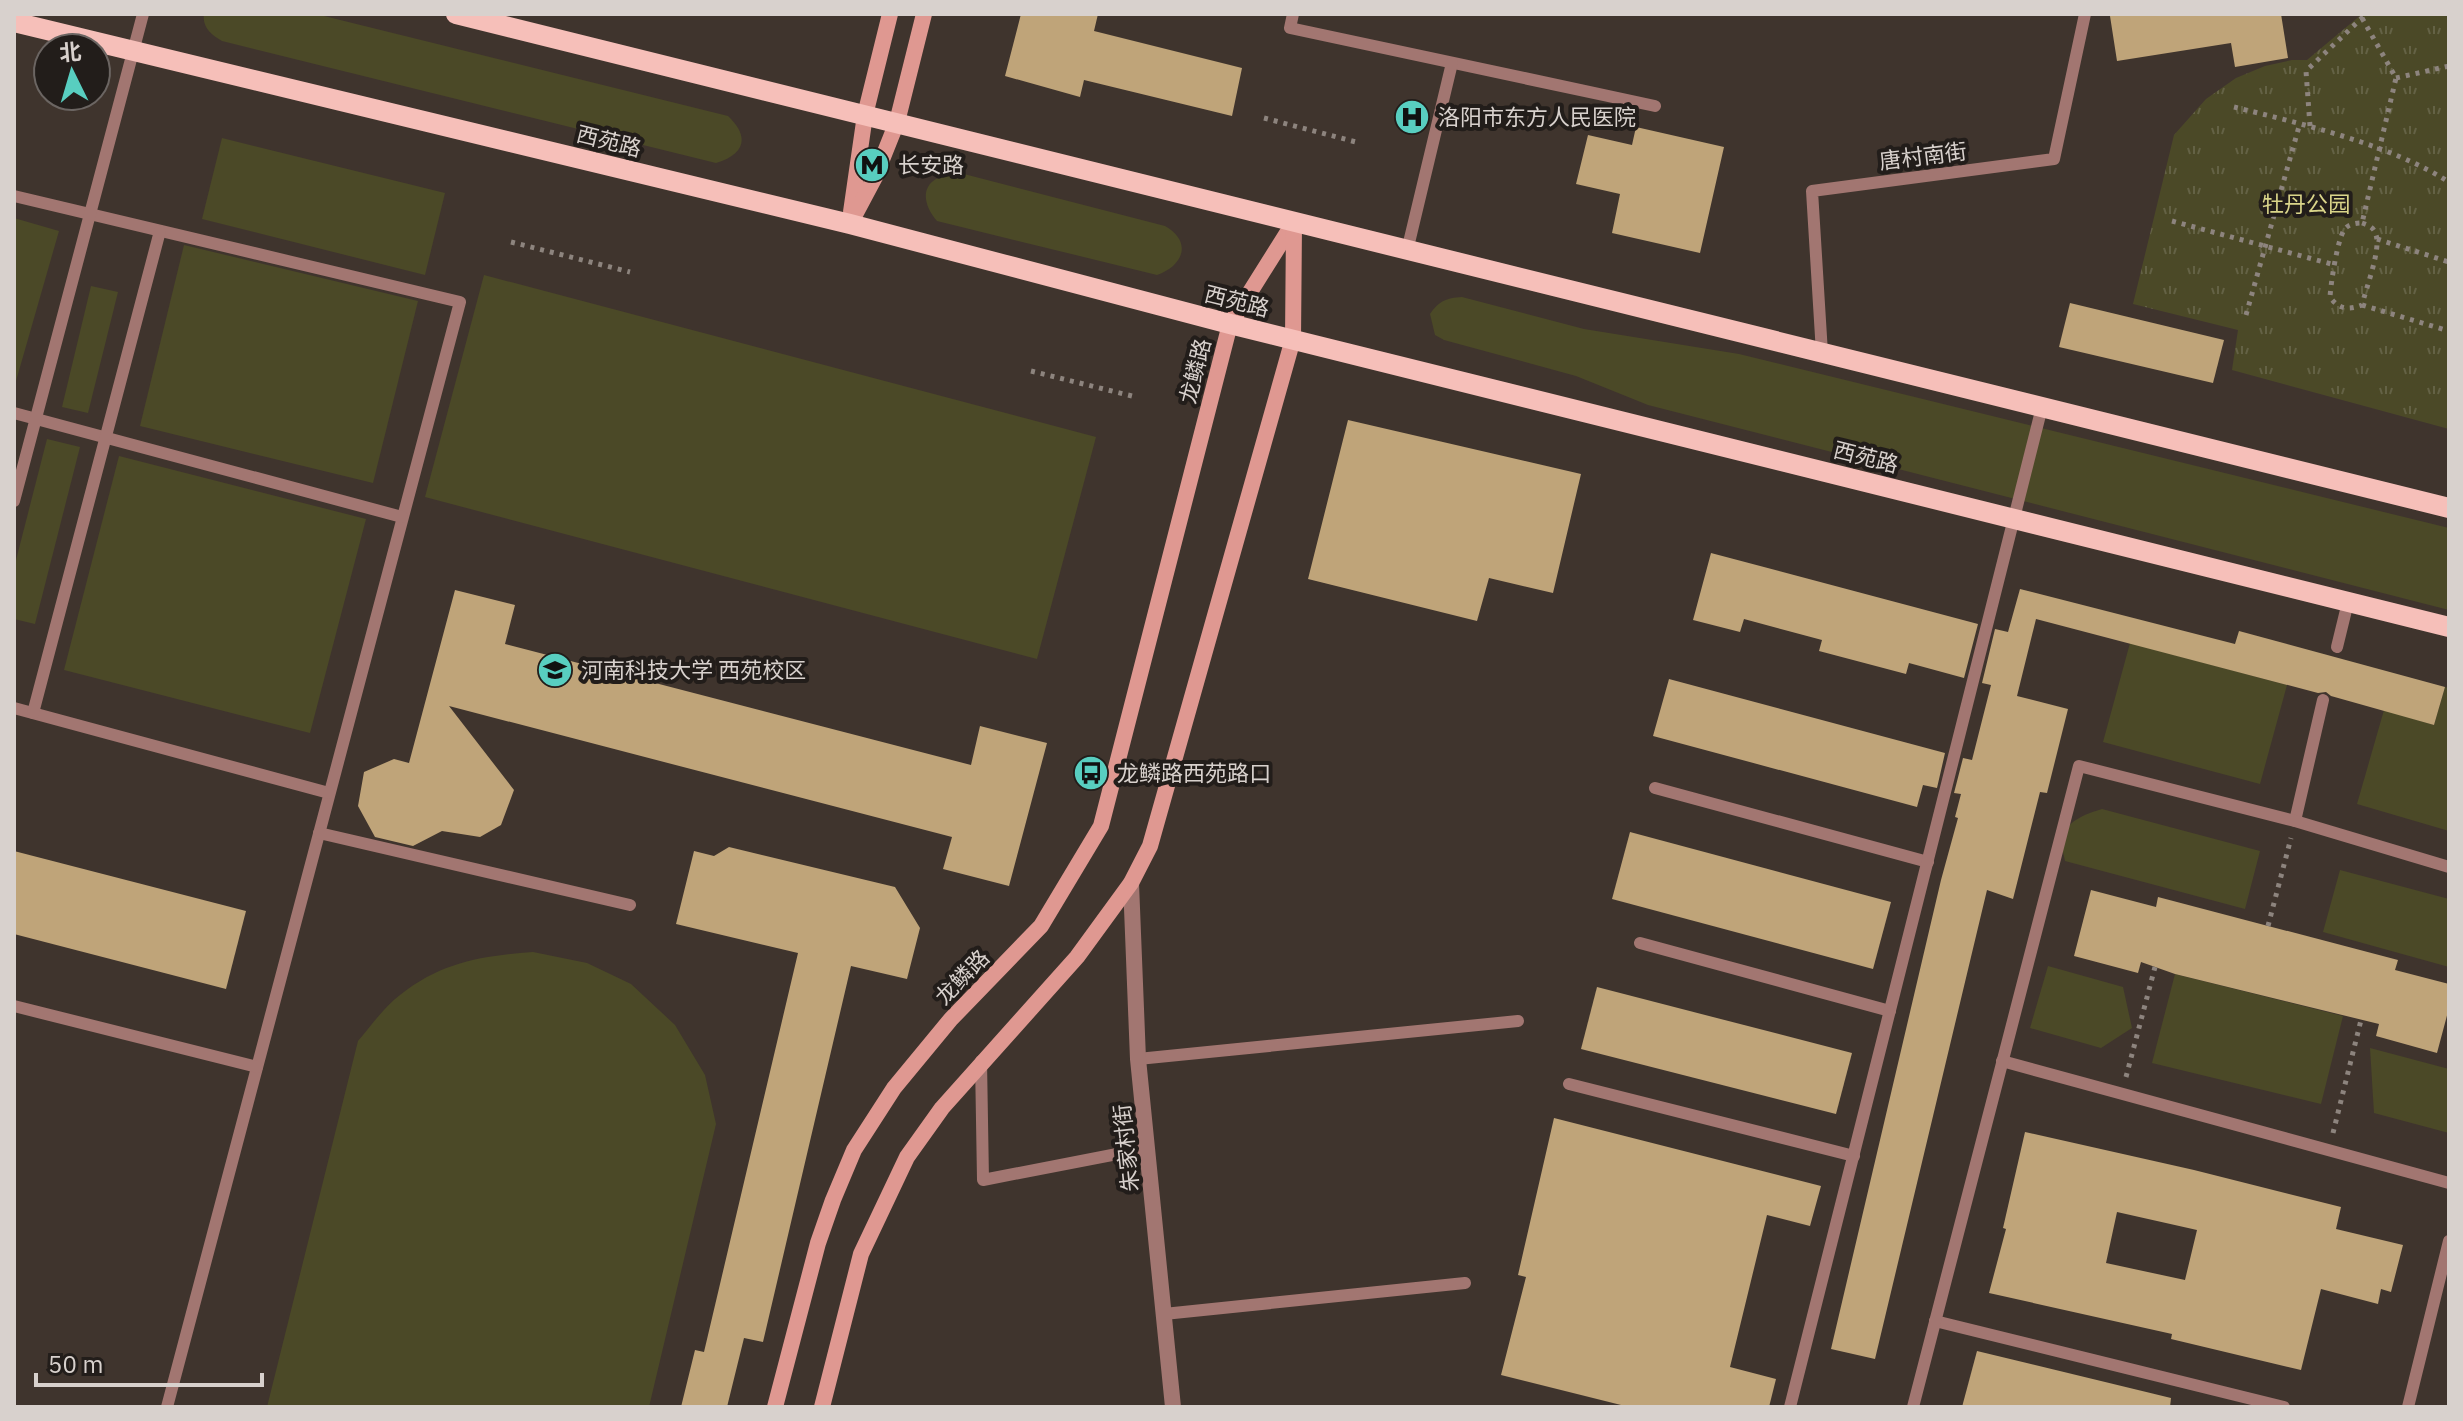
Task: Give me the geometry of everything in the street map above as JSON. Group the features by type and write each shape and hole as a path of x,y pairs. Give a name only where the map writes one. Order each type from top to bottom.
{"main road":[{"path":"456,14 2449,508"},
{"path":"850,224 865,115 890,14"},
{"path":"850,224 875,177 897,122 924,14"},
{"name":"西苑路","path":"14,22 850,224 1230,324 2449,627"},
{"path":"822,1407 861,1254 907,1157 981,1061 1077,957 1131,883 1150,846 1293,339 1294,222"},
{"name":"龙鳞路","path":"775,1407 818,1243 854,1150 894,1088 951,1019 1041,926 1101,826 1230,324 1294,222"}],"street":[{"name":"朱家村街","path":"1131,883 1138,1059 1173,1407"}],"lane":[{"path":"14,501 143,14"},
{"path":"1293,14 1290,28 1655,106"},
{"name":"唐村南街","path":"1822,353 1812,191 2054,159 2085,14"},
{"path":"1407,251 1452,63"},
{"path":"14,196 460,302 167,1407"},
{"path":"33,713 160,231"},
{"path":"1790,1407 2042,407"},
{"path":"14,413 402,517"},
{"path":"2337,647 2348,602"},
{"path":"2295,821 2323,700"},
{"path":"14,708 329,793"},
{"path":"1913,1407 2079,766 2295,821 2449,867"},
{"path":"1655,788 1928,862"},
{"path":"319,833 630,905"},
{"path":"1640,943 1890,1011"},
{"path":"14,1006 257,1067"},
{"path":"1138,1059 1518,1021"},
{"path":"981,1061 983,1180 1148,1148"},
{"path":"2002,1061 2449,1183"},
{"path":"1569,1084 1854,1156"},
{"path":"2408,1407 2449,1241"},
{"path":"1164,1314 1465,1283"},
{"path":"1935,1321 2284,1407"}],"path":[{"path":"2310,126 2306,71 2364,16 2396,78 2362,223"},
{"path":"2396,78 2449,66"},
{"path":"2234,107 2310,126 2423,165 2449,182"},
{"path":"1264,118 1356,142"},
{"path":"2246,315 2300,123"},
{"path":"2172,221 2335,265"},
{"path":"2362,305 2377,239 2372,228 2362,223 2352,224 2344,230 2330,297 2334,303 2344,309 2362,305 2449,331"},
{"path":"2377,239 2449,262"},
{"path":"511,242 630,272"},
{"path":"1031,371 1136,397"},
{"path":"2268,926 2295,821"},
{"path":"2121,1093 2155,967"},
{"path":"2329,1150 2361,1020"}],"green space":[{"path":"204,14 316,14 728,116 739,131 741,144 733,155 716,163 222,41 208,30"},
{"name":"牡丹公园","path":"2362,14 2449,14 2449,429 2232,370 2238,330 2133,304 2174,135 2206,99 2236,78 2265,66 2307,60"},
{"path":"222,138 445,193 425,275 202,219"},
{"path":"964,174 1165,226 1179,239 1181,253 1173,266 1157,275 937,221 927,205 927,188 939,178"},
{"path":"14,218 59,231 14,388"},
{"path":"184,245 418,301 373,483 140,426"},
{"path":"484,275 1096,437 1037,659 425,497"},
{"path":"91,286 118,292 88,413 62,407"},
{"path":"1462,297 1584,329 1739,354 2449,528 2449,610 1648,405 1576,376 1435,335 1430,314 1443,301"},
{"path":"47,439 80,447 35,624 14,619 14,568"},
{"path":"119,456 366,519 310,733 64,670"},
{"path":"2130,643 2287,685 2260,784 2103,742"},
{"path":"2445,687 2449,688 2449,831 2357,804 2384,710 2434,725"},
{"path":"2102,809 2260,851 2245,909 2065,861 2062,843 2067,828 2077,819"},
{"path":"2340,870 2449,899 2449,967 2323,932"},
{"path":"533,952 587,963 631,984 675,1025 705,1075 716,1124 649,1407 267,1407 358,1041 394,1000 431,975 480,959"},
{"path":"2048,966 2123,987 2132,1028 2101,1048 2030,1028"},
{"path":"2175,974 2343,1016 2321,1104 2152,1063"},
{"path":"2370,1048 2449,1069 2449,1133 2374,1113"}],"building":[{"path":"1021,14 1098,14 1094,31 1242,68 1232,116 1084,80 1080,97 1005,76"},
{"path":"2281,14 2288,58 2235,67 2231,43 2117,61 2110,16"},
{"path":"1636,127 1724,147 1700,253 1612,233 1620,194 1576,184 1588,135 1632,145"},
{"path":"2070,303 2224,340 2213,383 2059,347"},
{"path":"1348,420 1581,474 1553,593 1489,578 1477,621 1308,579"},
{"path":"1711,553 1978,624 1964,678 1909,663 1906,674 1819,651 1822,640 1744,619 1740,632 1693,620"},
{"path":"2020,589 2235,644 2239,631 2445,687 2434,725 2326,692 2318,693 2036,619 2017,696 2068,709 2047,793 2040,792 2013,899 1987,890 1875,1359 1831,1349 1958,818 1955,817 1961,794 1954,793 1963,758 1972,760 1991,685 1982,683 1995,629 2008,632"},
{"path":"455,590 515,605 505,644 971,765 980,726 1047,743 1009,886 943,869 952,837 449,706 514,790 501,825 480,837 442,831 413,846 375,837 358,806 364,772 394,759 409,763"},
{"path":"1669,679 1945,753 1937,788 1923,785 1917,807 1653,736"},
{"path":"1630,832 1891,902 1873,969 1612,899"},
{"path":"729,847 895,887 920,928 907,979 851,966 763,1342 744,1338 727,1407 681,1407 695,1350 704,1352 798,953 676,924 694,851 714,856"},
{"path":"14,851 246,911 226,989 14,934"},
{"path":"2091,890 2156,907 2158,897 2398,960 2395,970 2449,984 2449,1008 2437,1053 2376,1036 2379,1024 2175,974 2141,962 2138,973 2074,956"},
{"path":"1597,987 1852,1053 1836,1114 1581,1049"},
{"path":"1554,1118 1821,1186 1810,1226 1767,1215 1730,1367 1776,1379 1769,1407 1629,1407 1501,1375 1526,1277 1518,1275"},
{"path":"2025,1132 2341,1207 2336,1229 2403,1245 2391,1292 2381,1289 2378,1304 2321,1289 2301,1370 2171,1339 2172,1334 1989,1293 2006,1229 2003,1228","holes":["2117,1212 2197,1230 2185,1280 2106,1263"]},
{"path":"1977,1351 2171,1398 2170,1407 1962,1407"}],"place":[{"name":"洛阳市东方人民医院","path":"1412,117"},
{"name":"长安路","path":"872,165"},
{"name":"河南科技大学 西苑校区","path":"555,670"},
{"name":"龙鳞路西苑路口","path":"1091,773"}]}
